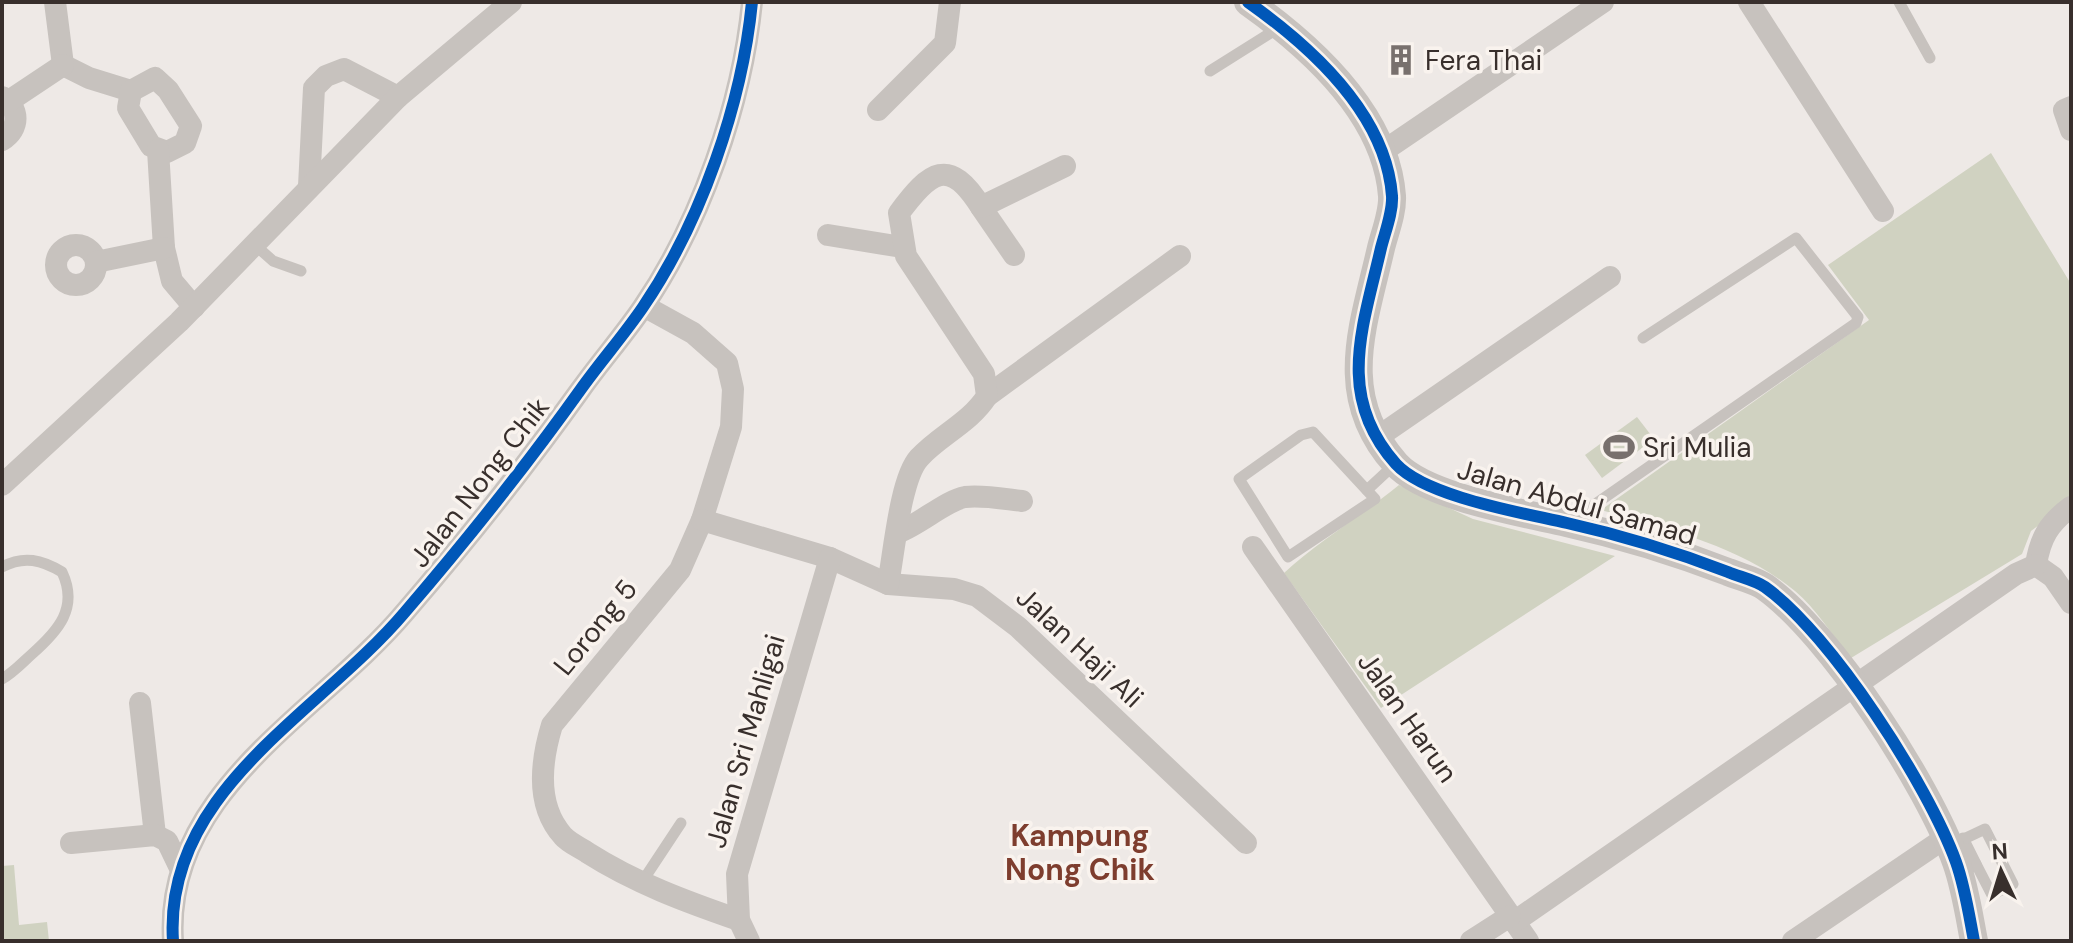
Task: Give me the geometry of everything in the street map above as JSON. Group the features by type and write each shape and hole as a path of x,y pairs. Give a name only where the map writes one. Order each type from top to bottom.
{"street":[{"path":"55,2 63,65"},
{"path":"2,485 194,307 398,97 511,2"},
{"name":"Jalan Nong Chik","path":"173,941 180,868 197,830 224,788 403,616 526,466 644,306 689,222 723,144 741,75 752,2"},
{"path":"878,110 945,43 950,2"},
{"name":"Jalan Abdul Samad","path":"1248,2 1282,26 1346,90 1382,152 1393,199 1357,352 1362,408 1375,439 1396,464 1419,479 1471,502 1576,525 1698,561 1763,585 1816,635 1855,686 1952,841 1968,869 1974,941"},
{"path":"1382,152 1603,2"},
{"path":"1749,2 1883,211"},
{"path":"63,65 89,78 131,91 155,78 162,82 188,117 190,135 185,143 167,152 151,146 128,108 131,91"},
{"path":"2,140 15,124 14,108 5,99 63,65"},
{"path":"309,186 314,88 326,76 344,69 398,97"},
{"path":"2071,107 2064,110 2063,116 2071,130"},
{"path":"158,150 164,248 172,281 194,307"},
{"path":"981,207 1065,166"},
{"path":"987,396 984,374 902,247 899,213 924,183 939,173 955,175 967,184 1014,255"},
{"path":"828,235 902,247"},
{"path":"96,262 164,248"},
{"path":"888,584 909,481 917,460 974,413 987,396 1180,256"},
{"path":"1375,439 1610,277"},
{"name":"Lorong 5","path":"644,306 693,333 727,363 733,389 731,427 702,520 680,570 552,725 543,755 541,784 563,836 642,882 739,920"},
{"path":"899,532 925,521 939,508 963,497 1022,501"},
{"path":"2036,565 2039,547 2050,522 2071,507"},
{"name":"Jalan Haji Ali","path":"702,520 830,558 888,584 954,589 977,596 1018,627 1246,843"},
{"name":"Jalan Harun","path":"1253,547 1528,941"},
{"name":"Jalan Sri Mahligai","path":"749,941 739,920 737,874 830,558"},
{"path":"2036,565 2053,577 2071,603"},
{"path":"1471,941 1512,919 2016,574 2036,565"},
{"path":"140,703 155,835"},
{"path":"71,843 155,835 167,841 180,868"},
{"path":"1793,941 1952,841"},
{"path":"695,905 724,889 737,874"}],"lane":[{"path":"1899,2 1930,58"},
{"path":"1210,71 1282,26"},
{"path":"1576,525 1591,507 1856,323 1858,317 1799,237 1790,239 1643,338"},
{"path":"254,243 273,261 301,271"},
{"path":"1313,432 1367,490 1375,499 1370,504 1288,557 1239,479 1301,435 1313,432"},
{"path":"1367,490 1396,464"},
{"path":"2,567 24,559 45,562 62,572 70,601 65,618 52,636 2,679"},
{"path":"642,882 681,823"},
{"path":"1952,841 1985,829 2013,884 1992,895 1968,869"}],"green space":[{"path":"1991,153 2071,284 2071,501 2031,531 2022,554 1851,658 1810,606 1774,575 1702,541 1601,510 1869,320 1828,265"},
{"name":"Sri Mulia","path":"1637,417 1654,439 1602,478 1585,455"},
{"path":"1399,485 1473,519 1615,556 1381,708 1284,573"},
{"path":"14,865 19,925 47,922 49,941 2,941 2,866"}],"cycle path":[{"path":"173,941 177,888 193,840 220,797 253,758 370,649 428,585 539,446 636,317 664,274 716,161 739,81 752,2"},
{"path":"1248,2 1296,39 1341,84 1376,137 1387,166 1391,209 1367,306 1359,360 1365,413 1377,438 1396,464 1410,476 1452,495 1628,539 1765,587 1819,639 1875,713 1901,754 1924,793 1956,862 1974,941"}],"place":[{"name":"Fera Thai","path":"1401,60"},
{"name":"Sri Mulia","path":"1619,447"}],"district":[{"name":"Kampung Nong Chik","path":"1080,853"}]}
